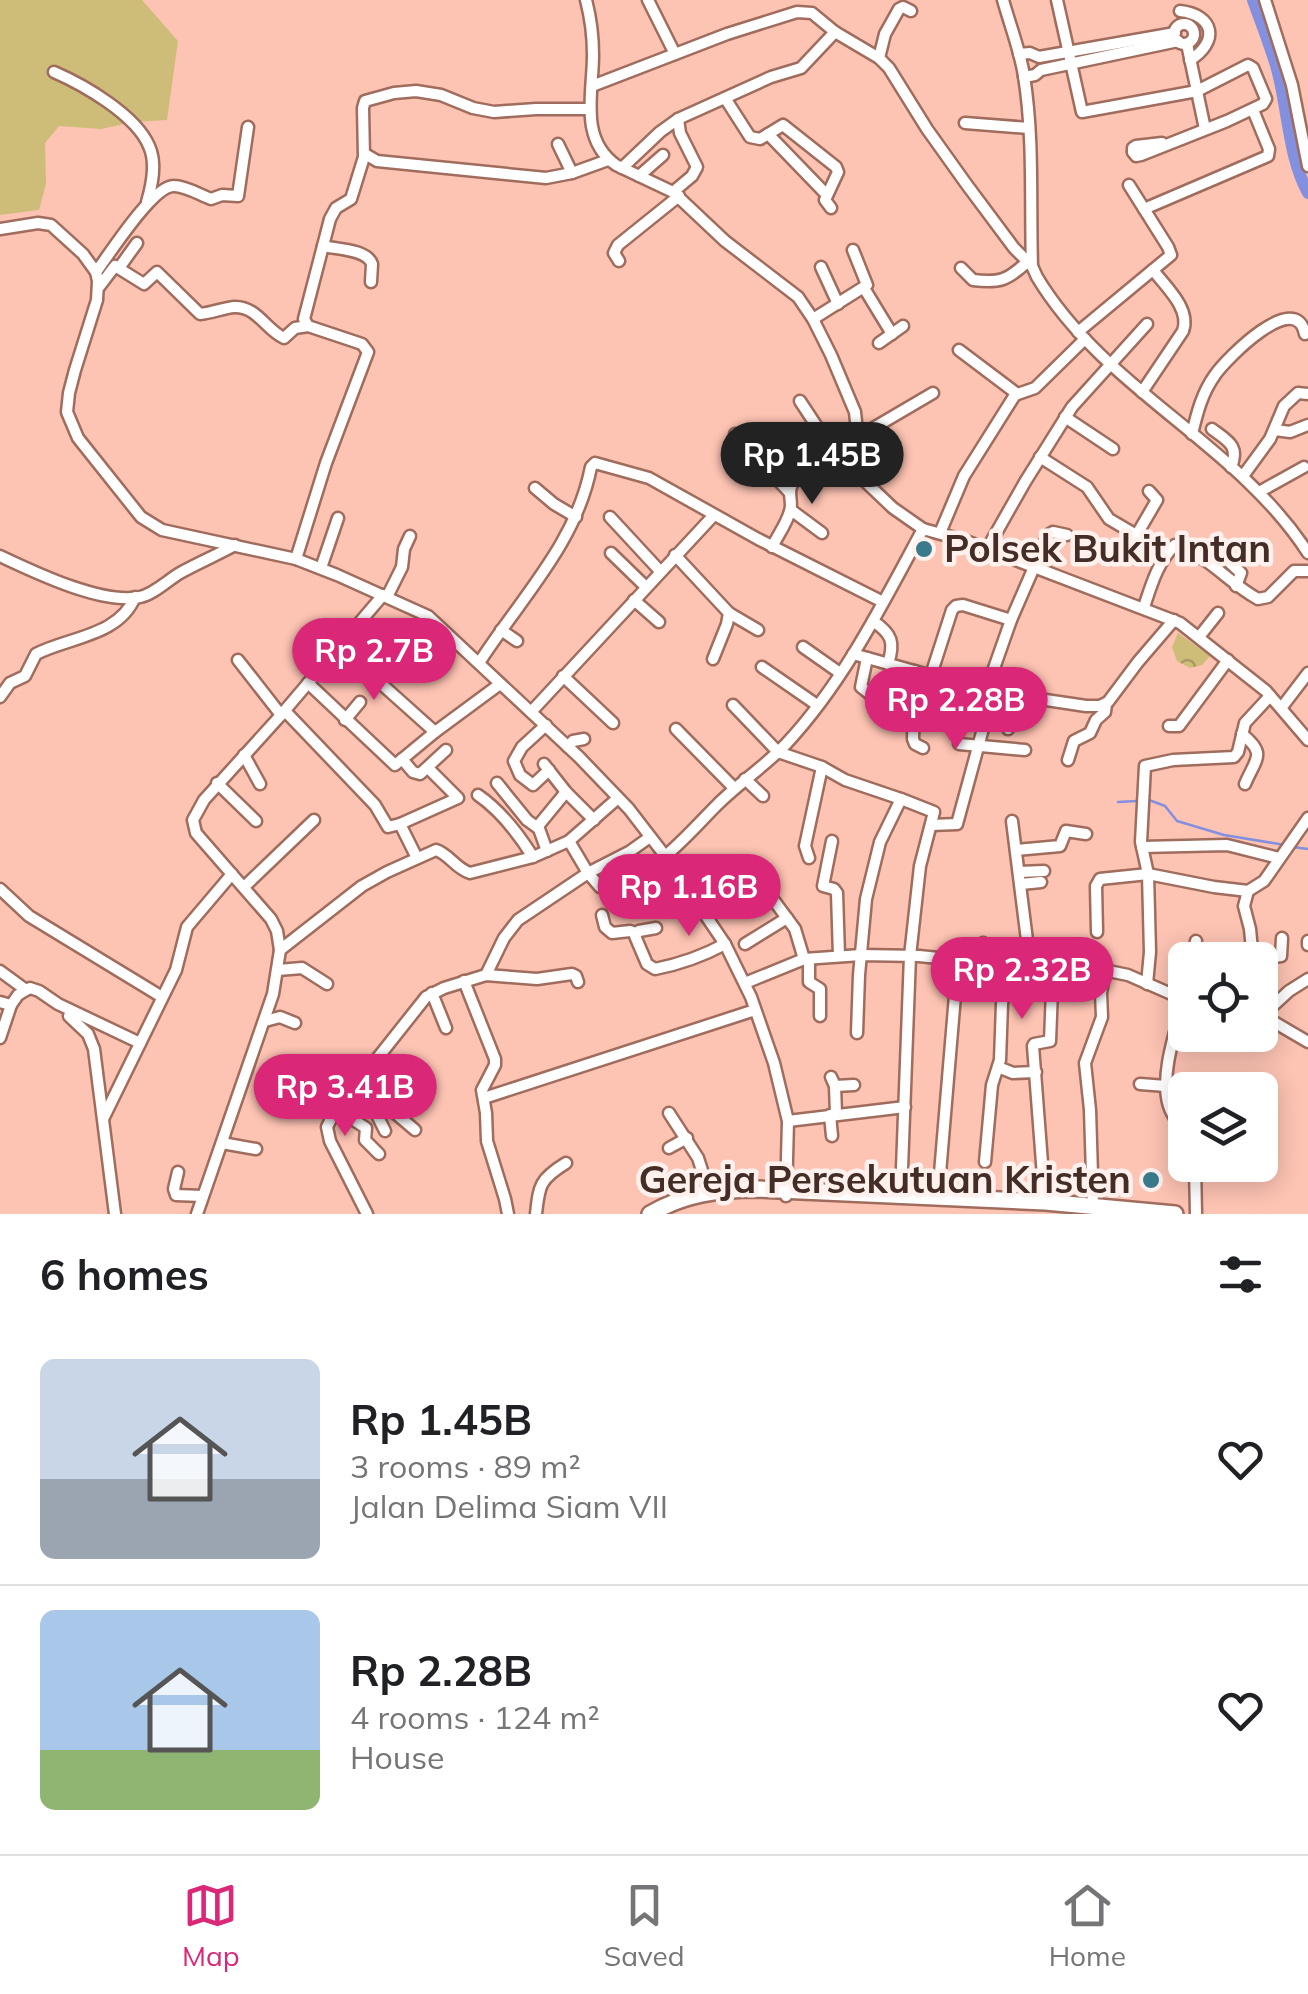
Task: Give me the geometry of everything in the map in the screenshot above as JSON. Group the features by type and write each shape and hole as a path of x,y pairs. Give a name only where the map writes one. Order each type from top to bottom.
{"highway":[{"path":"650,1214 684,1198 739,1189 1175,1214"},
{"path":"666,1214 722,1198 786,1193 1044,1202 1094,1210"}],"street":[{"path":"586,0 593,31 591,129 608,160 676,194 725,241 801,300 855,412 856,433 837,451 812,463 794,482 791,510 772,547"},
{"path":"648,0 674,54"},
{"path":"1002,0 1024,78 1029,264"},
{"path":"1057,0 1080,111 1197,91 1250,66 1264,103 1167,143"},
{"path":"1265,0 1292,85 1308,166"},
{"path":"1179,5 1181,36 1205,130"},
{"path":"1179,5 1200,16 1209,28 1204,49 1190,60"},
{"path":"879,58 885,34 899,9 911,11"},
{"path":"592,86 727,34 797,12 812,13 879,58 966,185 1082,336 1260,492 1308,554"},
{"path":"622,168 678,119 801,68 836,32"},
{"path":"1020,54 1039,57 1181,36"},
{"path":"1024,78 1041,70 1181,36"},
{"path":"1039,57 1041,70"},
{"path":"54,72 98,96 134,123 145,138 153,172 145,208"},
{"path":"308,326 305,312 322,246 334,210 352,197 365,154 365,102 409,91 429,92 494,112 590,109"},
{"path":"726,98 750,137 758,140 780,125 785,126 836,167 838,172 826,194 825,202 830,208"},
{"path":"1144,209 1268,156 1269,149 1253,110"},
{"path":"619,261 614,251 618,245 676,194 697,166 680,133 678,119"},
{"path":"964,123 1028,128"},
{"path":"96,272 160,191 171,186 212,199 237,196 248,127"},
{"path":"768,134 826,194"},
{"path":"558,144 572,172"},
{"path":"365,154 378,161 546,178 608,160"},
{"path":"639,176 662,155"},
{"path":"940,533 964,476 1016,394 1035,388 1082,336 1172,254 1129,185"},
{"path":"0,229 48,224 83,254 96,272 97,300 68,393 68,412 73,430 136,512 150,524 168,531 296,558 428,616 568,747 618,798 666,856 725,944 774,1063 788,1120 786,1193"},
{"path":"119,268 137,243"},
{"path":"322,246 368,258 371,282"},
{"path":"813,319 867,283 853,250"},
{"path":"961,268 972,280 1002,282 1029,264"},
{"path":"98,287 115,266 144,284 157,272 200,314 246,308 283,338 296,327 308,326 362,344 368,352 326,462 296,558"},
{"path":"821,267 838,304"},
{"path":"1142,392 1186,322 1184,313 1153,270"},
{"path":"864,288 892,334"},
{"path":"1192,434 1207,388 1240,346 1287,319 1300,322 1305,334"},
{"path":"987,548 1066,416 1147,324"},
{"path":"879,343 903,326"},
{"path":"960,350 1016,394"},
{"path":"1243,476 1275,430 1288,400 1300,392 1308,394"},
{"path":"856,433 866,432 933,393"},
{"path":"800,401 848,464 923,530 987,548 1174,620 1270,696 1308,740"},
{"path":"1066,416 1113,449"},
{"path":"1275,430 1290,432 1308,425"},
{"path":"1212,429 1232,446 1236,456 1232,467"},
{"path":"736,434 790,493"},
{"path":"1040,457 1086,487 1106,515 1167,553"},
{"path":"479,663 550,564 576,516 595,464 649,478 772,547 883,602"},
{"path":"1260,492 1304,466"},
{"path":"534,488 576,516"},
{"path":"1136,536 1157,500 1149,491"},
{"path":"791,510 822,533"},
{"path":"531,712 714,515"},
{"path":"321,568 338,518"},
{"path":"610,518 660,571"},
{"path":"569,840 599,887 633,879 666,856 734,788 778,752 817,705 873,621 923,530"},
{"path":"931,825 958,824 989,691 1011,620 1049,533 1067,534"},
{"path":"198,1214 265,1021 280,950 271,918 196,834 194,816 217,784 385,596 402,567 410,536"},
{"path":"0,556 46,578 108,595 135,597 236,545"},
{"path":"1144,607 1154,579 1174,546 1215,565 1236,586 1258,599 1264,600 1292,572 1308,571"},
{"path":"1215,549 1241,573 1236,586"},
{"path":"611,552 646,587"},
{"path":"675,555 729,613 758,630"},
{"path":"0,697 10,684 25,676 36,654 105,628 132,605 135,597"},
{"path":"634,600 659,622"},
{"path":"931,675 956,606 963,604 1011,620"},
{"path":"713,658 729,613"},
{"path":"1199,637 1218,613"},
{"path":"1068,760 1074,741 1090,733 1106,704 1174,620"},
{"path":"873,621 890,638 888,664"},
{"path":"501,630 516,642"},
{"path":"340,646 435,732"},
{"path":"803,647 840,673"},
{"path":"853,654 1012,696 1086,706 1106,704"},
{"path":"867,658 861,687 874,697"},
{"path":"238,660 283,713 375,805 388,827 458,798 428,768"},
{"path":"1176,728 1228,660"},
{"path":"762,667 817,705"},
{"path":"915,671 913,739 914,744 923,748"},
{"path":"1282,708 1308,673"},
{"path":"563,676 614,722"},
{"path":"308,683 396,765 500,684"},
{"path":"1008,730 1012,696"},
{"path":"1147,984 1148,874 1142,847 1146,765 1232,758 1238,752 1248,719 1270,696"},
{"path":"345,720 360,702"},
{"path":"733,705 778,752 934,811 917,881 910,956 901,1195"},
{"path":"546,725 514,759 517,771 536,785 547,767 594,820"},
{"path":"676,729 734,788"},
{"path":"1242,734 1258,752 1245,784"},
{"path":"568,747 573,740 584,738"},
{"path":"960,744 1026,750"},
{"path":"402,760 417,774 446,750"},
{"path":"244,754 260,784"},
{"path":"810,858 804,846 822,767"},
{"path":"745,779 763,796"},
{"path":"498,783 538,828 547,851"},
{"path":"217,784 256,820"},
{"path":"510,800 530,784"},
{"path":"538,828 566,792"},
{"path":"478,796 517,832 533,857"},
{"path":"280,950 362,886 417,858 438,850 466,872 476,873 533,857 569,840 618,798"},
{"path":"858,1034 864,912 875,858 901,799"},
{"path":"1282,938 1279,957 1253,960 1244,906 1248,890 1264,881 1308,818"},
{"path":"244,887 314,820"},
{"path":"1012,821 1030,964"},
{"path":"400,824 417,858"},
{"path":"1016,850 1060,846 1066,831 1086,834"},
{"path":"486,975 513,925 588,873 650,837"},
{"path":"832,840 824,886 837,893 840,956"},
{"path":"1142,847 1286,848"},
{"path":"696,900 746,864 795,929 807,959 809,982 819,987 821,993 820,1016"},
{"path":"1019,872 1043,877 1021,884"},
{"path":"104,1117 176,970 188,925 232,874"},
{"path":"1097,932 1100,879 1148,874 1248,890"},
{"path":"0,889 29,916 162,996"},
{"path":"602,915 612,933 656,928"},
{"path":"745,944 787,918"},
{"path":"636,933 647,964 655,969 706,954 725,944"},
{"path":"981,962 983,942"},
{"path":"744,983 807,959 910,956 1105,970 1168,992"},
{"path":"938,1197 958,960"},
{"path":"985,1162 1008,965"},
{"path":"1044,1202 1034,1044 1050,1040 1053,965"},
{"path":"278,970 302,968 327,984"},
{"path":"1094,1210 1085,1063 1102,1017 1105,970"},
{"path":"0,971 26,990 39,991 140,1043"},
{"path":"367,1214 327,1130 328,1124 425,999 432,993 486,975 537,978 572,974 578,982"},
{"path":"1278,1001 1308,979"},
{"path":"464,982 495,1063 482,1086 487,1141 508,1214"},
{"path":"0,1038 6,1003 26,990"},
{"path":"432,993 446,1028"},
{"path":"484,1098 755,1010"},
{"path":"69,1016 92,1042 115,1214"},
{"path":"265,1021 280,1017 295,1024"},
{"path":"1278,1023 1305,1036"},
{"path":"1168,1103 1166,1086 1171,1052"},
{"path":"998,1068 1014,1073 1036,1072"},
{"path":"832,1136 833,1081 854,1085"},
{"path":"1140,1084 1166,1086"},
{"path":"356,1085 416,1130"},
{"path":"383,1104 378,1118 386,1131"},
{"path":"340,1106 346,1116 366,1128 365,1140 379,1154"},
{"path":"788,1120 905,1107"},
{"path":"669,1113 698,1158 709,1192"},
{"path":"669,1148 687,1138"},
{"path":"222,1143 256,1149"},
{"path":"536,1214 541,1184 566,1163"},
{"path":"178,1172 176,1195 203,1196"},
{"path":"1195,1182 1196,1214"}],"green space":[{"path":"0,0 142,0 178,41 167,120 101,129 59,126 45,143 46,184 39,210 0,215"},
{"path":"1178,633 1210,656 1202,665 1190,668 1177,661 1172,647"}],"waterway":[{"path":"1253,0 1277,69 1292,148 1308,193"},
{"path":"1149,800 1165,806 1177,821 1224,835 1285,845"},
{"path":"1118,802 1137,801"},
{"path":"1293,847 1308,849"}],"place":[{"name":"Polsek Bukit Intan","path":"924,549"},
{"name":"Gereja Persekutuan Kristen","path":"1151,1180"}]}
